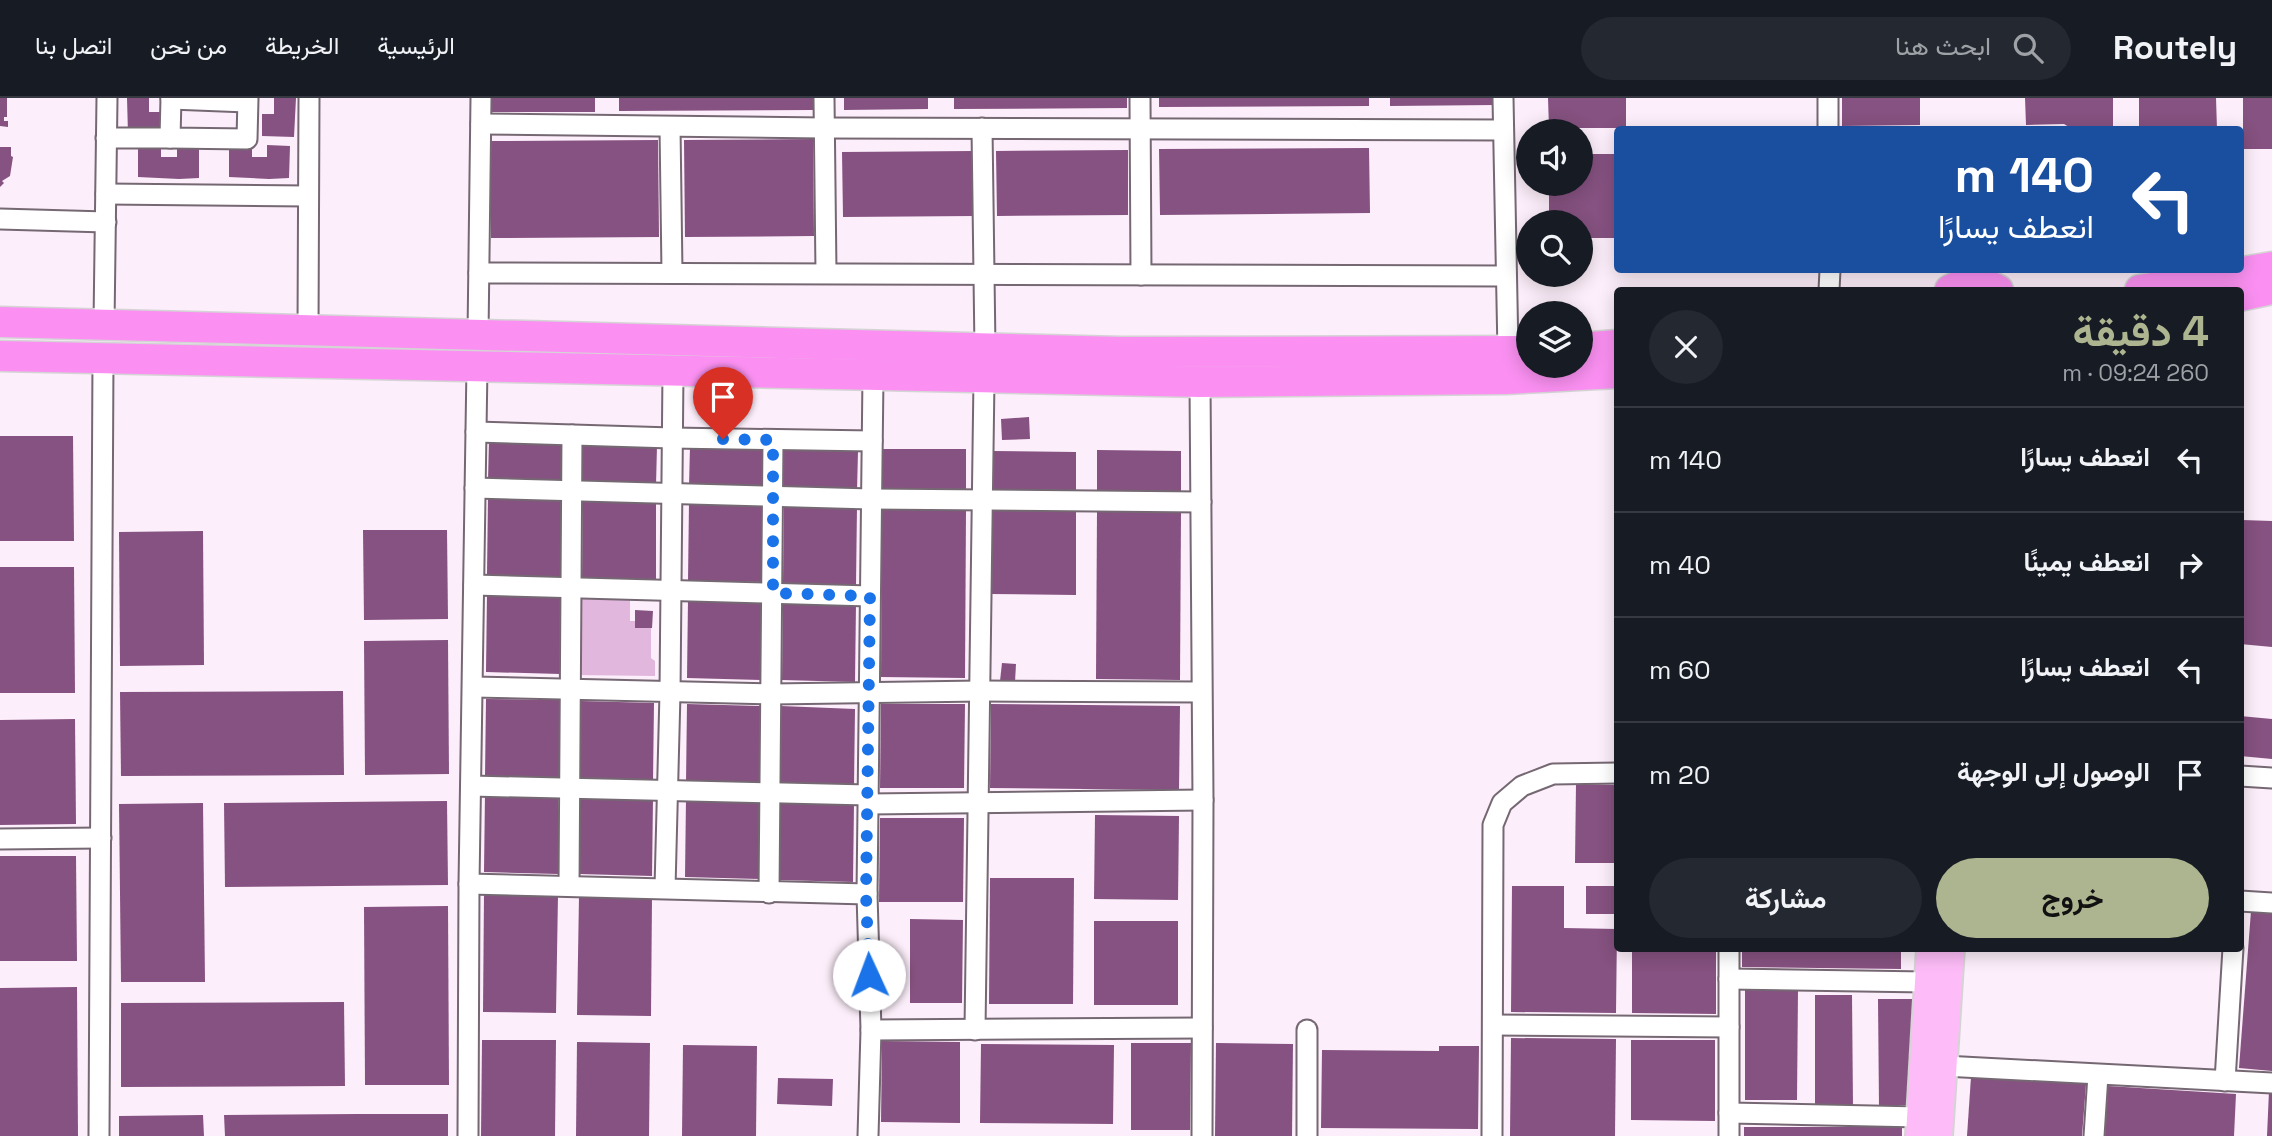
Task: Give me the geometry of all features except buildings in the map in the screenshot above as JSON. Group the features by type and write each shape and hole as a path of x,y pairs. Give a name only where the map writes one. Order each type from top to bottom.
{"highway":[{"path":"2244,272 2272,267"},
{"path":"2157,287 2238,273"},
{"path":"1958,287 1978,283 1989,287"},
{"path":"2244,295 2272,289"},
{"path":"0,322 1121,352 1516,351"},
{"path":"1593,347 1614,345"},
{"path":"0,356 1200,382 1506,379 1614,373"}],"main road":[{"path":"1919,1126 1929,952"},
{"path":"1940,1136 1952,952"}],"street":[{"path":"104,324 107,98"},
{"path":"308,330 309,98"},
{"path":"478,335 481,98"},
{"path":"824,98 827,273"},
{"path":"1140,98 1141,275"},
{"path":"1503,98 1506,276 1516,338"},
{"path":"1828,98 1828,126"},
{"path":"106,138 247,139 248,100 171,99 170,138"},
{"path":"481,124 1140,130 1503,130"},
{"path":"670,127 672,273"},
{"path":"982,128 985,349"},
{"path":"106,194 308,197"},
{"path":"0,219 106,222"},
{"path":"478,272 1506,276"},
{"path":"99,1136 103,358"},
{"path":"468,1136 477,366"},
{"path":"665,888 673,371"},
{"path":"868,1136 871,1030 866,894 873,376"},
{"path":"975,1030 984,379"},
{"path":"1200,382 1202,1136"},
{"path":"476,432 872,441"},
{"path":"569,886 572,435"},
{"path":"769,893 773,440"},
{"path":"475,488 871,499 1201,502"},
{"path":"474,585 870,596"},
{"path":"472,687 772,694 1201,692"},
{"path":"1492,1136 1493,825 1502,803 1522,786 1553,774 1614,773"},
{"path":"2244,776 2272,778"},
{"path":"471,786 668,790 979,804 1203,800"},
{"path":"0,839 101,838"},
{"path":"469,884 866,894"},
{"path":"2244,901 2272,903"},
{"path":"1729,952 1729,1136"},
{"path":"2225,1081 2233,952"},
{"path":"1729,979 1926,982"},
{"path":"1493,1025 1729,1027"},
{"path":"871,1030 1202,1028"},
{"path":"1307,1030 1307,1136"},
{"path":"1944,1066 2272,1083"},
{"path":"2094,1136 2098,1075"},
{"path":"1729,1113 1919,1126"}],"shaded area":[{"path":"574,599 630,599 630,621 651,621 651,658 655,661 655,676 574,675"}],"route":[{"path":"723,439 773,440 773,593 870,596 866,894 869,975"}]}
